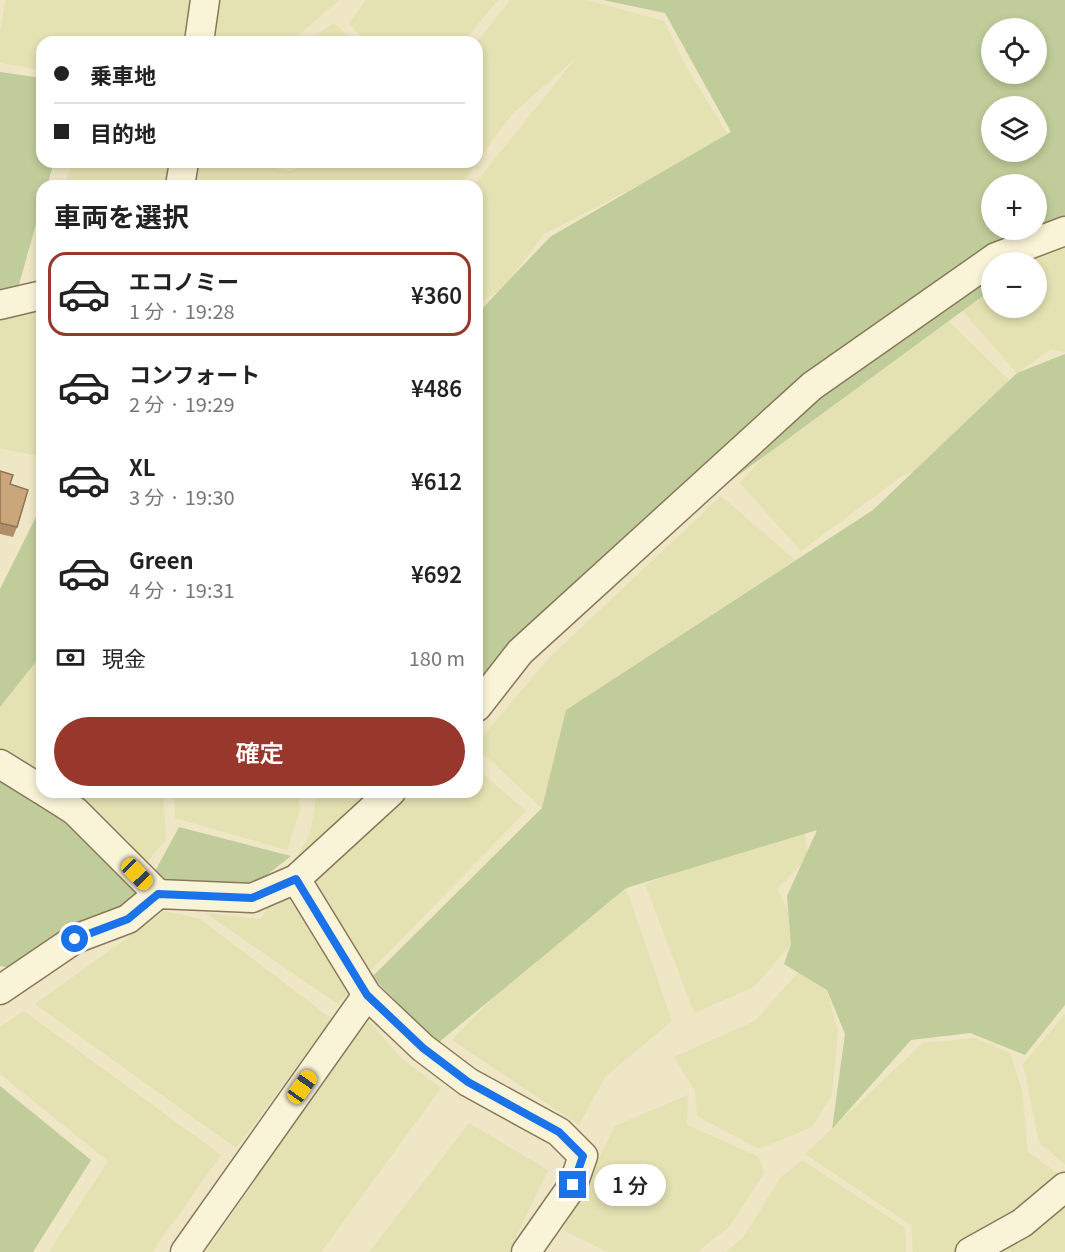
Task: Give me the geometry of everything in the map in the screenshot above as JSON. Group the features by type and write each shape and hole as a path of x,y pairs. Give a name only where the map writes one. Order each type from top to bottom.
{"street":[{"path":"200,36 205,0"},
{"path":"483,699 519,652 812,386 996,257 1065,231"},
{"path":"0,305 36,296"},
{"path":"0,764 36,787"},
{"path":"54,798 75,811 158,894"},
{"path":"0,990 75,939 128,919 158,894 252,898 296,879 385,798"},
{"path":"296,879 367,995 423,1048 468,1082 559,1132 583,1156 573,1185 526,1252"},
{"path":"184,1252 367,995"},
{"path":"970,1252 1022,1223 1065,1187"}],"shaded area":[{"path":"5,0 194,0 190,36 36,36 36,69 0,63 0,33"},
{"path":"206,0 339,0 298,36 205,36"},
{"path":"366,0 498,0 468,36 360,36 349,23"},
{"path":"510,0 587,0 664,21 685,65 730,138 544,234 503,288 483,301 483,180 478,180 576,58 512,114 483,154 482,36"},
{"path":"334,23 348,36 314,36"},
{"path":"70,168 173,168 170,180 67,180"},
{"path":"194,168 273,168 290,171 298,168 473,168 464,180 193,180"},
{"path":"1065,193 1065,352 1051,349 1017,373 931,275 981,254 981,318 1047,318 1047,252 985,252 1013,240 1047,240 1047,216"},
{"path":"36,281 36,456 0,448 0,305 31,297"},
{"path":"916,290 1009,380 957,454 902,476 801,551 740,483"},
{"path":"721,496 795,560 566,710 542,808 483,754 483,736 549,658"},
{"path":"36,662 36,775 0,756 0,707"},
{"path":"483,774 526,811 338,1004 205,913 261,919 310,834 316,798 483,798"},
{"path":"71,798 163,798 166,839 144,866 129,841"},
{"path":"175,798 299,798 300,810 287,850 175,818"},
{"path":"804,826 808,858 777,889 800,934 754,987 694,1013 645,884"},
{"path":"626,888 672,1021 605,1077 579,1125 452,1040 540,950"},
{"path":"165,911 200,919 332,1019 236,1148 35,1004"},
{"path":"801,969 827,990 838,1031 832,1094 812,1127 759,1149 697,1116 695,1091 674,1057 755,1021"},
{"path":"24,1011 221,1155 152,1252 49,1252 108,1161 0,1074 0,1027"},
{"path":"1065,1014 1065,1165 1039,1142 1023,1064"},
{"path":"367,1019 401,1058 441,1088 321,1252 206,1252"},
{"path":"975,1038 1010,1053 1022,1090 1028,1152 1064,1178 1029,1208 952,1252 913,1252 911,1225 805,1154 923,1043"},
{"path":"688,1095 687,1125 759,1157 764,1173 729,1227 697,1252 608,1252 563,1230 615,1126"},
{"path":"469,1123 548,1170 509,1252 369,1252"},
{"path":"802,1160 905,1228 906,1252 725,1252 742,1239 781,1177"},
{"path":"1065,1206 1065,1252 1003,1252"}],"green space":[{"path":"603,0 1065,0 1065,236 1043,252 981,252 981,297 613,567 513,645 483,678 483,308 550,237 731,132 665,13"},
{"path":"0,72 36,77 36,168 52,168 49,180 36,180 36,224 16,295 0,302"},
{"path":"1065,354 1065,1005 1025,1055 970,1033 911,1040 832,1129 845,1034 827,990 784,964 791,944 787,896 817,830 626,888 438,1043 372,977 542,808 566,710 873,510 1017,373"},
{"path":"36,517 36,662 0,707 0,589"},
{"path":"0,764 36,793 36,798 42,798 153,889 28,971 0,966"},
{"path":"179,827 291,856 254,885 164,887 153,875"},
{"path":"0,1086 91,1160 33,1252 0,1252"}],"building":[{"path":"0,471 13,475 10,484 28,490 17,527 0,523"}],"route":[{"path":"75,939 128,919 158,894 252,898 296,879 367,995 423,1048 468,1082 559,1132 583,1156 573,1185"}]}
